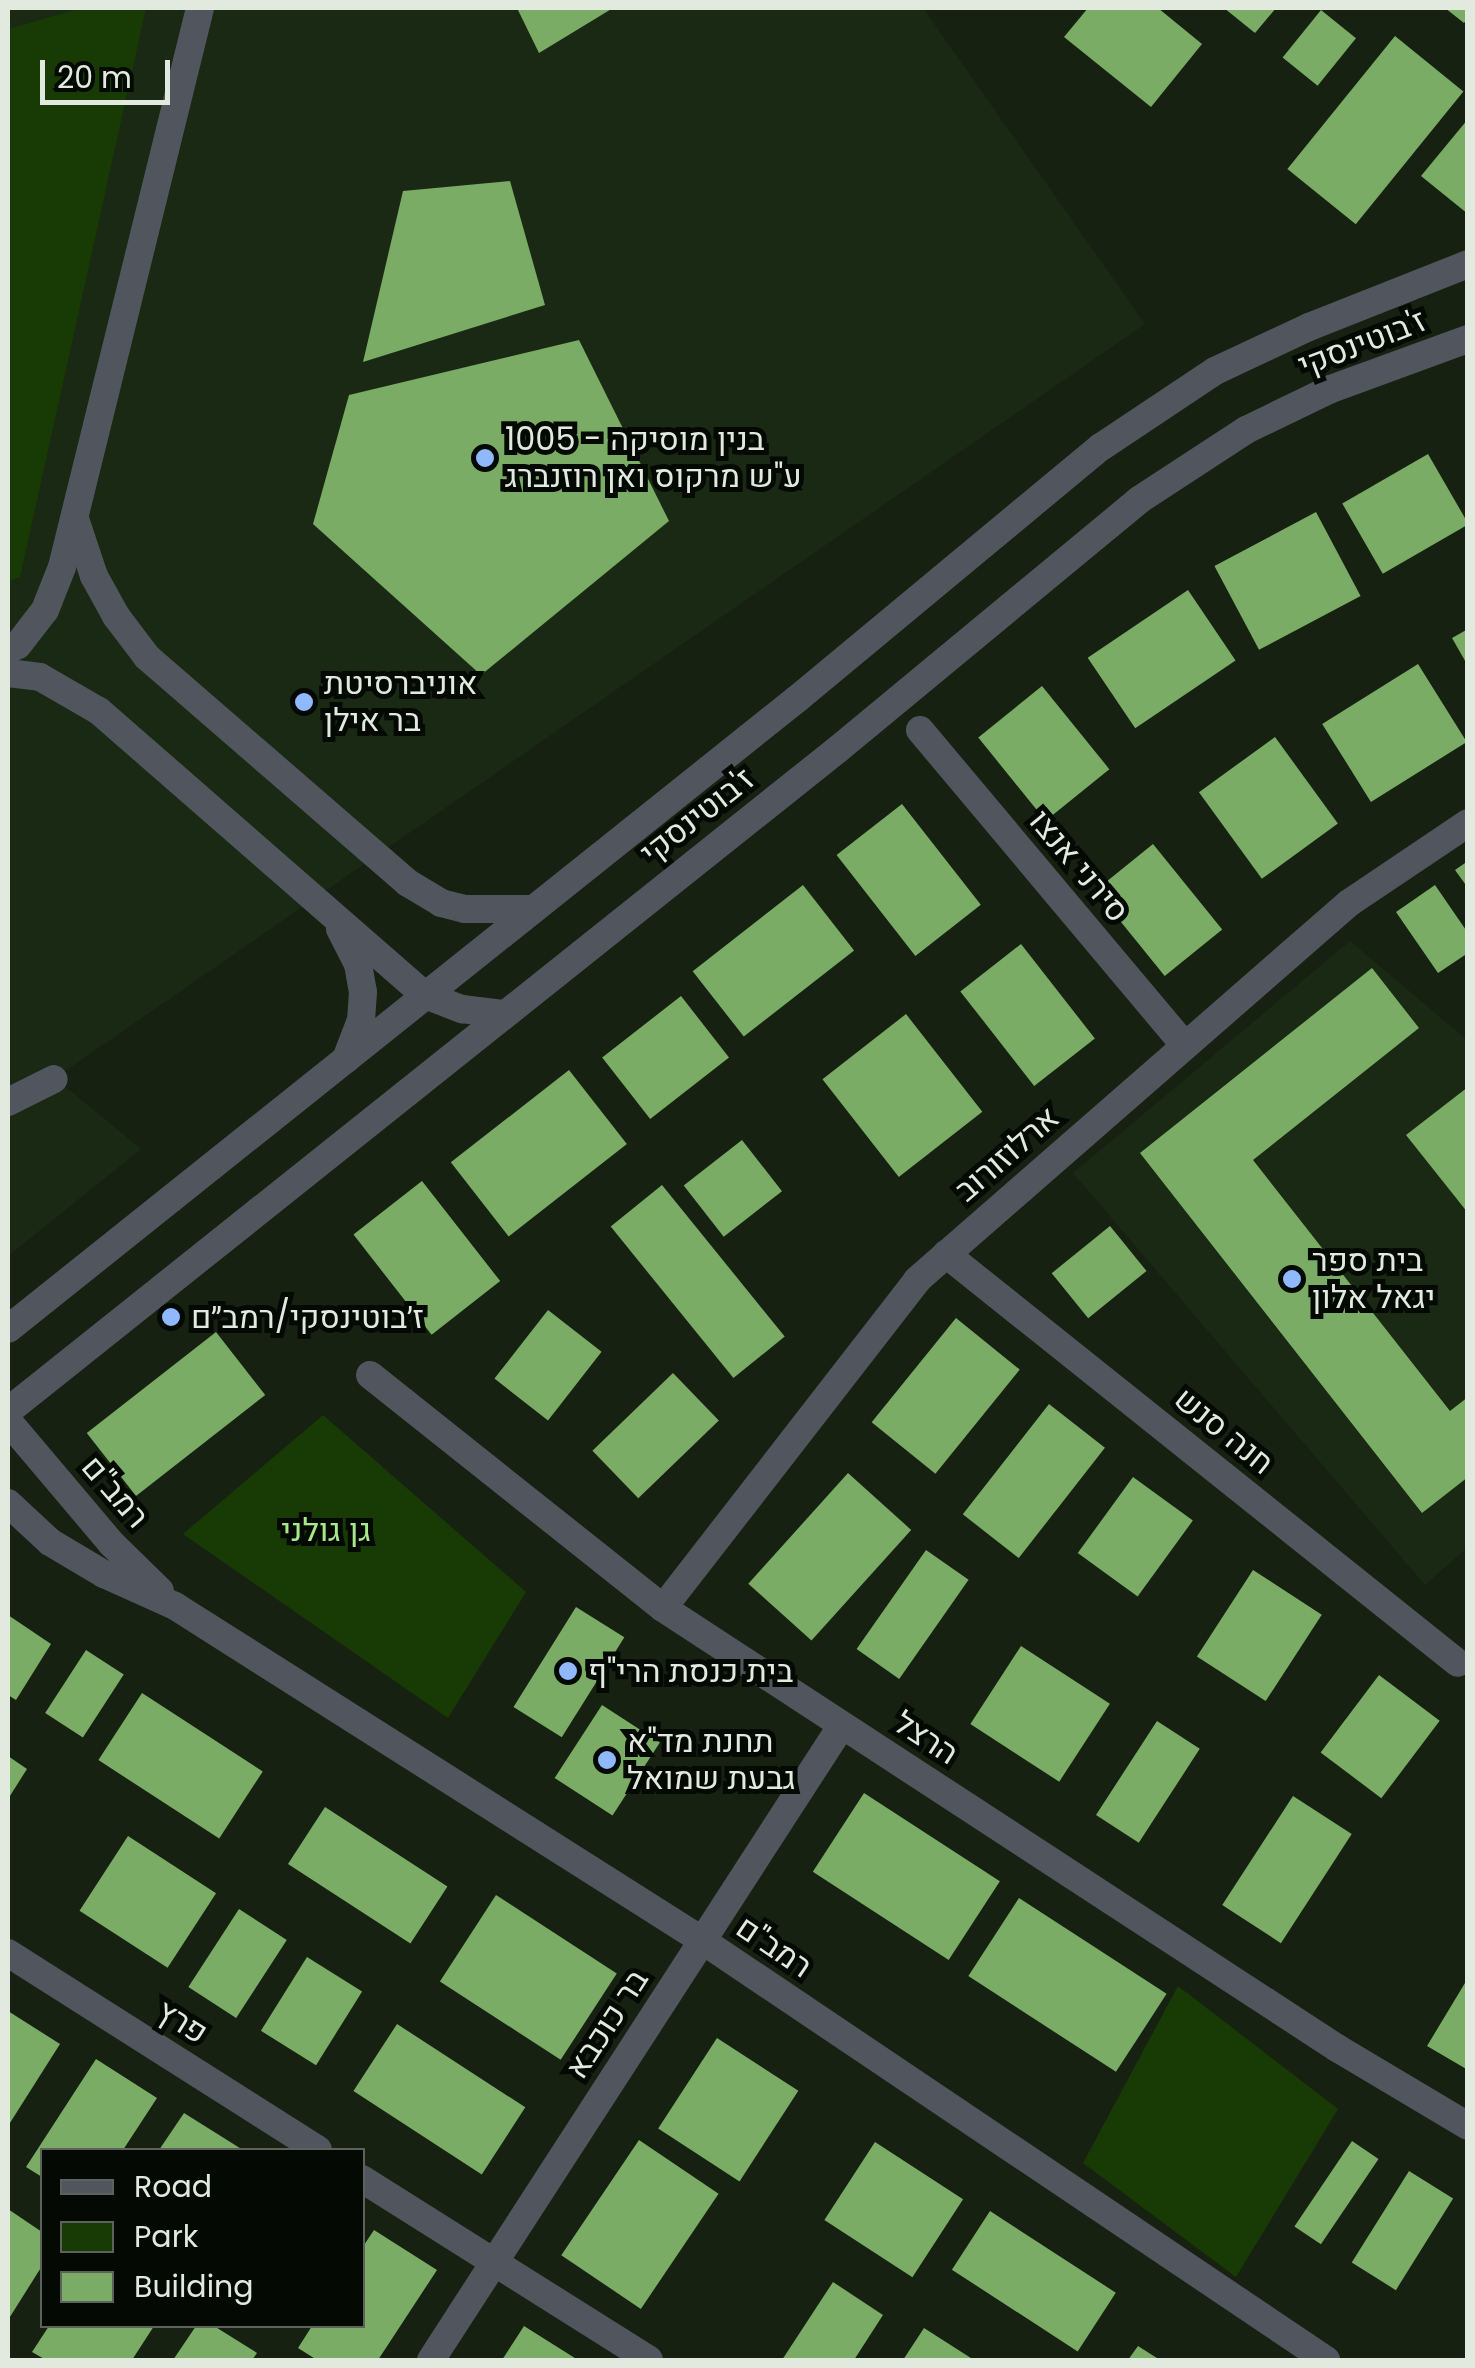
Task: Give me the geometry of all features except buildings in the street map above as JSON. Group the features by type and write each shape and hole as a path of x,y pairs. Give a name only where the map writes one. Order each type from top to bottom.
{"street":[{"path":"8,650 18,644 44,610 75,519 200,8"},
{"name":"ז'בוטינסקי","path":"8,1329 797,699 1100,447 1216,371 1309,326 1468,264"},
{"name":"ז'בוטינסקי","path":"8,1412 838,750 1139,500 1246,430 1330,389 1468,339"},
{"path":"75,519 94,576 116,616 148,658 408,883 441,902 465,908 534,908"},
{"path":"8,673 40,677 98,711 426,995 462,1009 503,1014"},
{"name":"סירני אנצו","path":"920,730 1185,1046"},
{"name":"ארלוזורוב","path":"663,1608 917,1280 1350,904 1468,822"},
{"path":"328,911 350,944 363,992 360,1020 346,1059"},
{"path":"8,1102 54,1079"},
{"name":"חנה סנש","path":"946,1254 1458,1663"},
{"name":"הרצל","path":"370,1375 663,1608 1337,2048 1468,2126"},
{"name":"רמב\"ם","path":"8,1421 112,1544 175,1606"},
{"name":"רמב\"ם","path":"8,1503 50,1542 104,1574 175,1606 703,1941 1307,2355"},
{"name":"בר כוכבא","path":"431,2360 842,1726"},
{"name":"פרץ","path":"8,1953 315,2148"},
{"path":"365,2180 649,2360"}],"shaded area":[{"name":"אוניברסיטת בר אילן","path":"8,8 923,8 1145,324 55,1078 141,1149 8,1256"},
{"path":"1350,941 1467,1040 1467,1548 1425,1585 1073,1173"}],"green space":[{"path":"82,8 146,8 20,577 8,581 8,29"},
{"name":"גן גולני","path":"323,1415 526,1592 448,1718 183,1534"},
{"path":"1178,1986 1338,2109 1236,2277 1083,2163"}],"place":[{"name":"1005 - בנין מוסיקה ע\"ש מרקוס ואן רוזנברג","path":"485,458"},
{"name":"אוניברסיטת בר אילן","path":"304,702"},
{"name":"בית ספר יגאל אלון","path":"1292,1279"},
{"name":"ז׳בוטינסקי/רמב״ם","path":"171,1317"},
{"name":"בית כנסת הרי\"ף","path":"568,1671"},
{"name":"תחנת מד\"א גבעת שמואל","path":"607,1760"}]}
